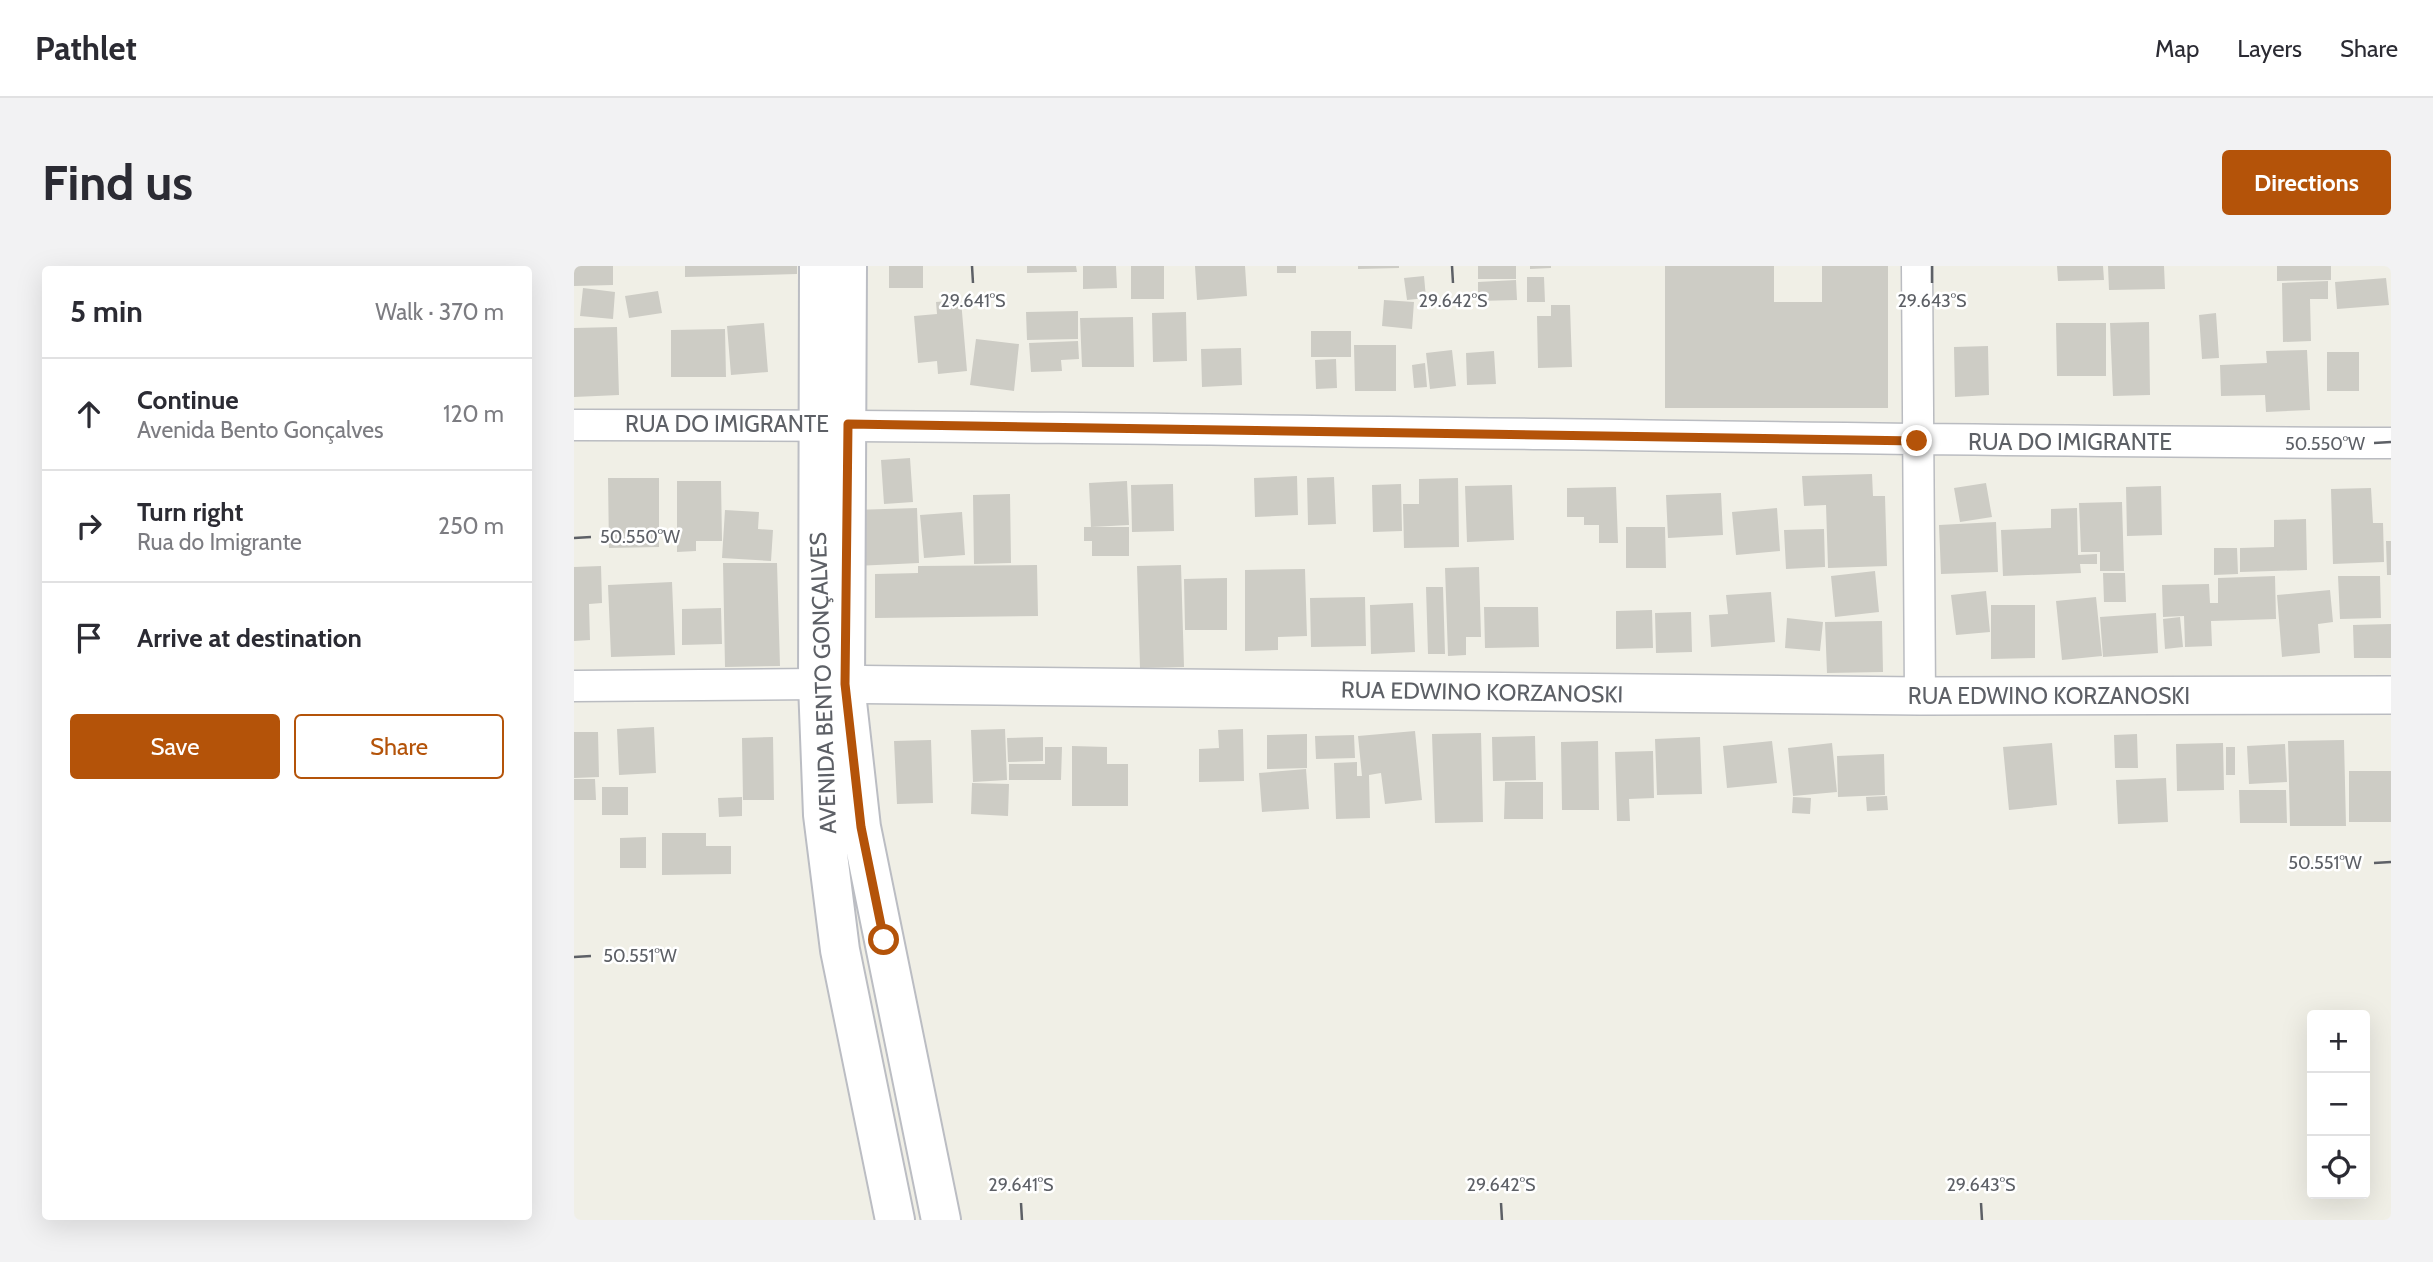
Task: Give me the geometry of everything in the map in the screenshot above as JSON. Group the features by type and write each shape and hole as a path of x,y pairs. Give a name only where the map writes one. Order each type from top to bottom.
{"main road":[{"name":"AVENIDA BENTO GONÇALVES","path":"819,266 833,424"},
{"name":"AVENIDA BENTO GONÇALVES","path":"847,266 833,424 832,684 823,815 841,950 894,1214"},
{"name":"AVENIDA BENTO GONÇALVES","path":"832,684 939,1208"},
{"path":"841,950 884,940"},
{"path":"894,1214 939,1208"}],"street":[{"path":"1917,266 1920,696"},
{"name":"RUA DO IMIGRANTE","path":"574,425 833,424 1917,441 2391,443"},
{"name":"RUA EDWINO KORZANOSKI","path":"574,686 832,684 1920,696 2391,695"}],"building":[{"path":"574,266 613,266 613,285 574,286"},
{"path":"685,266 797,266 797,274 685,277"},
{"path":"889,266 923,266 923,288 889,288"},
{"path":"1027,266 1076,266 1077,272 1027,273"},
{"path":"1083,266 1116,266 1117,288 1083,289"},
{"path":"1131,266 1164,266 1164,299 1131,299"},
{"path":"1195,266 1245,266 1247,296 1197,300"},
{"path":"1277,266 1296,266 1296,273 1277,273"},
{"path":"1358,266 1399,266 1399,268 1358,269"},
{"path":"1478,266 1516,266 1516,279 1478,279"},
{"path":"1530,266 1551,266 1551,268 1530,269"},
{"path":"1665,266 1774,266 1774,302 1822,302 1822,266 1888,266 1888,408 1665,408"},
{"path":"2057,266 2103,266 2104,280 2058,281"},
{"path":"2108,266 2164,266 2165,289 2109,290"},
{"path":"2277,266 2331,266 2331,280 2277,281"},
{"path":"1424,276 1426,298 1407,300 1404,278"},
{"path":"1527,277 1544,277 1545,302 1527,302"},
{"path":"2386,278 2389,305 2337,309 2335,282"},
{"path":"1516,280 1517,300 1478,301 1478,282"},
{"path":"2328,281 2328,299 2310,299 2311,341 2283,342 2282,283"},
{"path":"583,288 615,292 613,319 580,316"},
{"path":"658,291 662,313 629,318 625,296"},
{"path":"961,300 967,371 938,374 937,361 918,363 914,316 937,314 936,302"},
{"path":"1384,300 1414,302 1412,329 1382,326"},
{"path":"1551,305 1570,305 1572,367 1538,368 1537,316 1551,316"},
{"path":"1078,311 1078,339 1027,340 1026,312"},
{"path":"1186,312 1187,361 1153,362 1152,313"},
{"path":"2216,313 2219,358 2202,359 2199,315"},
{"path":"1133,317 1134,367 1082,367 1080,318"},
{"path":"2149,322 2150,395 2113,396 2110,323"},
{"path":"764,323 768,372 731,375 727,326"},
{"path":"2056,323 2106,323 2106,376 2057,376"},
{"path":"617,327 619,395 574,397 574,328"},
{"path":"725,329 726,377 671,377 671,330"},
{"path":"1311,331 1351,331 1351,357 1311,357"},
{"path":"976,339 1019,344 1014,391 970,385"},
{"path":"1078,341 1079,359 1061,360 1062,371 1031,372 1029,343"},
{"path":"1354,345 1396,345 1396,391 1355,391"},
{"path":"1988,346 1989,395 1955,397 1954,347"},
{"path":"1241,348 1242,385 1202,387 1201,349"},
{"path":"1452,350 1456,386 1430,389 1426,353"},
{"path":"2307,350 2310,410 2266,412 2265,395 2221,396 2220,365 2267,363 2266,351"},
{"path":"1494,351 1496,384 1467,385 1466,353"},
{"path":"2327,352 2359,352 2359,391 2327,391"},
{"path":"1336,359 1337,388 1316,389 1315,360"},
{"path":"1425,363 1427,387 1414,388 1412,365"},
{"path":"910,458 913,502 884,504 881,460"},
{"path":"1872,474 1873,496 1885,496 1887,566 1828,568 1826,505 1804,506 1802,476"},
{"path":"1297,476 1298,515 1255,517 1254,478"},
{"path":"1334,477 1336,524 1308,525 1307,478"},
{"path":"608,478 659,478 659,547 609,548"},
{"path":"1458,478 1459,547 1404,548 1403,504 1419,504 1419,479"},
{"path":"677,481 721,481 722,541 696,541 696,551 677,552"},
{"path":"1127,481 1129,525 1091,527 1089,483"},
{"path":"1986,483 1992,517 1960,522 1954,488"},
{"path":"1173,484 1174,531 1132,532 1131,485"},
{"path":"1401,484 1402,531 1373,532 1372,485"},
{"path":"1512,485 1514,540 1467,542 1465,486"},
{"path":"2161,486 2162,535 2127,536 2126,487"},
{"path":"1616,487 1618,543 1599,543 1599,525 1584,525 1584,517 1567,517 1567,488"},
{"path":"2371,488 2373,523 2383,523 2384,562 2333,564 2331,489"},
{"path":"1721,493 1723,535 1668,538 1666,495"},
{"path":"1010,494 1011,563 974,564 973,495"},
{"path":"2122,502 2124,571 2100,571 2100,552 2081,552 2079,503"},
{"path":"917,508 919,563 855,566 853,510"},
{"path":"1777,508 1780,551 1736,555 1732,512"},
{"path":"2077,508 2078,555 2097,554 2097,564 2080,564 2081,573 2003,576 2001,530 2051,528 2051,509"},
{"path":"725,510 759,512 758,529 773,530 771,561 722,558"},
{"path":"962,512 965,555 924,558 920,515"},
{"path":"2306,519 2307,570 2240,572 2240,548 2274,547 2274,520"},
{"path":"1996,522 1998,572 1941,574 1939,525"},
{"path":"1084,527 1129,527 1129,556 1092,556 1092,541 1084,541"},
{"path":"1626,527 1665,527 1666,568 1626,568"},
{"path":"1824,529 1825,567 1786,569 1784,530"},
{"path":"2386,541 2391,541 2391,575 2387,575"},
{"path":"2214,548 2237,548 2238,574 2214,575"},
{"path":"723,563 777,563 780,666 725,667"},
{"path":"1037,565 1038,616 875,618 875,574 918,573 918,566"},
{"path":"1181,565 1184,667 1140,668 1137,566"},
{"path":"601,566 602,603 589,604 590,640 574,641 574,567"},
{"path":"1479,567 1481,637 1466,637 1466,655 1448,656 1445,568"},
{"path":"1305,569 1307,636 1278,637 1278,650 1245,651 1245,570"},
{"path":"1875,571 1879,612 1835,617 1831,576"},
{"path":"2103,573 2125,573 2126,602 2104,602"},
{"path":"2275,576 2276,619 2211,621 2212,646 2185,647 2184,616 2163,617 2162,585 2209,584 2210,603 2218,603 2218,578"},
{"path":"2338,576 2380,576 2381,618 2340,619"},
{"path":"1227,578 1227,630 1185,630 1184,579"},
{"path":"672,582 675,655 611,657 608,585"},
{"path":"1426,587 1443,587 1445,654 1428,654"},
{"path":"2330,590 2333,622 2318,624 2320,653 2282,657 2277,595"},
{"path":"1986,591 1990,632 1956,635 1951,595"},
{"path":"1771,592 1775,642 1711,647 1709,615 1728,614 1726,595"},
{"path":"1365,597 1366,646 1311,647 1310,598"},
{"path":"2096,597 2102,656 2062,660 2056,601"},
{"path":"1413,603 1415,652 1371,654 1370,605"},
{"path":"1991,605 2035,605 2035,658 1991,659"},
{"path":"1484,607 1538,607 1539,647 1485,648"},
{"path":"721,608 722,644 682,645 682,609"},
{"path":"1652,610 1653,648 1616,649 1616,611"},
{"path":"1691,612 1692,652 1656,653 1655,613"},
{"path":"2156,613 2158,653 2103,657 2100,617"},
{"path":"2180,617 2183,647 2165,649 2163,619"},
{"path":"1787,618 1823,622 1820,651 1785,648"},
{"path":"1882,621 1883,672 1827,673 1825,622"},
{"path":"2391,624 2391,658 2354,658 2353,625"},
{"path":"654,727 656,773 619,775 617,729"},
{"path":"1005,729 1007,780 973,782 971,730"},
{"path":"1243,729 1244,781 1199,782 1199,749 1219,748 1218,730"},
{"path":"1415,731 1422,800 1385,804 1381,773 1369,775 1370,818 1336,819 1334,763 1357,762 1357,776 1362,776 1358,736"},
{"path":"574,732 598,732 599,777 574,778"},
{"path":"1481,733 1483,822 1435,823 1432,734"},
{"path":"1307,734 1307,768 1267,769 1267,735"},
{"path":"2137,734 2138,768 2115,768 2114,735"},
{"path":"1354,735 1355,758 1316,759 1315,736"},
{"path":"1535,736 1536,780 1493,781 1492,737"},
{"path":"773,737 774,800 743,800 742,738"},
{"path":"1043,737 1043,761 1008,762 1007,738"},
{"path":"1700,737 1702,794 1657,795 1655,739"},
{"path":"931,740 933,803 897,804 894,741"},
{"path":"2344,740 2346,826 2290,826 2288,741"},
{"path":"1598,741 1599,810 1562,810 1561,742"},
{"path":"1772,741 1777,783 1727,788 1723,746"},
{"path":"1832,743 1837,792 1793,796 1788,748"},
{"path":"2052,743 2057,805 2009,810 2003,747"},
{"path":"2223,743 2224,790 2177,791 2176,744"},
{"path":"2285,744 2287,782 2249,784 2247,746"},
{"path":"1072,746 1107,747 1107,764 1128,764 1128,806 1072,806"},
{"path":"1045,747 1062,747 1061,780 1009,780 1009,764 1045,764"},
{"path":"2226,747 2235,747 2235,775 2226,775"},
{"path":"1653,751 1654,798 1629,799 1630,821 1617,821 1615,752"},
{"path":"1884,754 1885,795 1838,797 1837,756"},
{"path":"1306,769 1309,809 1262,812 1259,773"},
{"path":"2349,771 2391,771 2391,822 2349,822"},
{"path":"2166,778 2168,822 2118,824 2116,780"},
{"path":"574,779 595,779 596,800 574,800"},
{"path":"1505,782 1543,782 1543,819 1504,819"},
{"path":"972,783 1009,784 1008,816 971,814"},
{"path":"602,787 628,787 628,815 602,815"},
{"path":"2239,790 2286,790 2287,823 2240,823"},
{"path":"1887,796 1888,810 1867,811 1866,797"},
{"path":"742,797 742,816 719,817 718,798"},
{"path":"1793,797 1811,798 1810,814 1792,813"},
{"path":"662,833 706,833 706,846 731,846 731,874 662,875"},
{"path":"646,837 646,868 620,868 620,838"}],"route":[{"path":"884,940 861,827 845,684 848,424 1917,441"}]}
